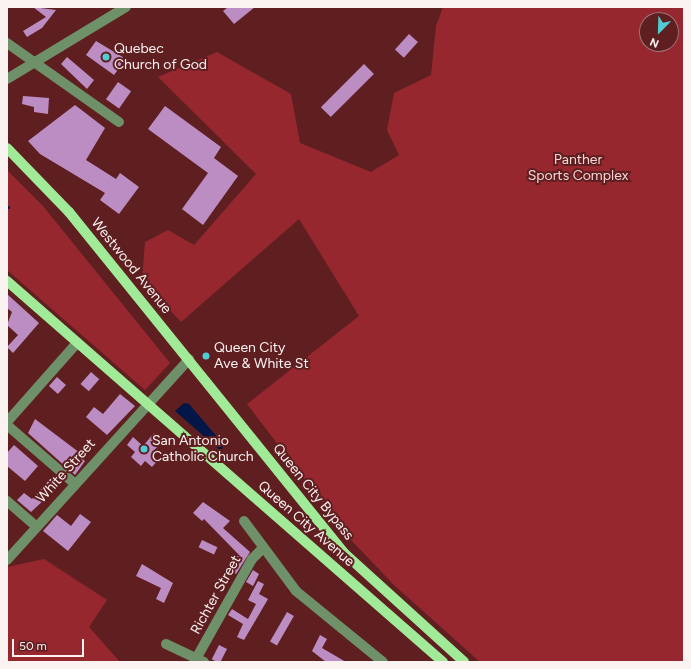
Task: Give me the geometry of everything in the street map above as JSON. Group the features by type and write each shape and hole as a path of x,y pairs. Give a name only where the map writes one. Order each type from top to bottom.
{"main road":[{"name":"Westwood Avenue","path":"7,148 54,194 189,359"},
{"name":"Queen City Avenue","path":"7,281 443,662"},
{"name":"Queen City Bypass","path":"189,359 344,553 464,662"}],"street":[{"path":"7,79 126,7"},
{"path":"7,43 119,122"},
{"path":"74,483 7,423 77,343"},
{"path":"147,402 189,359"},
{"name":"White Street","path":"7,560 147,402"},
{"path":"7,501 36,526"},
{"path":"244,521 262,549 315,610 383,662"},
{"name":"Richter Street","path":"200,660 252,559 262,549"},
{"path":"166,644 200,660"}],"green space":[{"name":"Panther Sports Complex","path":"443,7 684,7 684,662 480,662 394,585 351,540 247,404 359,316 299,219 181,322 142,280 145,242 168,230 194,245 256,174 158,77 217,52 291,94 300,143 371,172 399,155 387,130 394,93 431,75 436,26"},
{"path":"7,170 43,206 170,363 145,390 7,270"},
{"path":"44,559 107,600 89,627 120,662 7,662 7,567"}],"water":[{"path":"184,403 189,404 224,445 221,451 175,411"}],"building":[{"path":"33,7 56,10 42,28 27,37 23,31 46,17"},
{"path":"228,7 255,7 234,24 223,11"},
{"path":"409,34 418,42 404,58 395,50"},
{"name":"Quebec Church of God","path":"96,41 126,59 114,75 86,55"},
{"path":"67,57 94,80 87,89 61,64"},
{"path":"364,64 374,74 331,117 321,107"},
{"path":"118,82 131,91 119,108 106,99"},
{"path":"23,96 49,98 48,114 34,112 34,107 22,104"},
{"path":"75,105 105,128 86,160 116,179 120,173 139,187 119,214 100,200 105,193 40,154 28,141"},
{"path":"165,106 221,147 214,158 238,176 203,225 182,209 208,173 148,129"},
{"path":"7,294 39,323 13,353 7,347 18,335 7,325 12,312 7,308"},
{"path":"91,372 99,379 89,391 81,384"},
{"path":"57,377 66,385 58,394 49,386"},
{"path":"120,394 135,406 107,435 86,417 94,407 103,414"},
{"path":"35,419 80,453 78,455 85,461 75,475 28,433"},
{"name":"San Antonio Catholic Church","path":"154,433 164,439 151,454 158,460 152,467 145,461 141,466 131,457 135,452 127,445 133,437 143,446"},
{"path":"14,445 38,466 25,481 7,466 7,453"},
{"path":"51,478 59,486 31,512 17,500 24,493 32,499"},
{"path":"203,502 230,521 223,528 250,552 236,574 228,570 236,555 243,559 204,519 202,521 193,513"},
{"path":"80,514 91,522 68,551 43,531 57,515 71,526"},
{"path":"202,540 217,547 214,554 199,547"},
{"path":"142,564 173,583 164,603 156,599 161,588 136,576"},
{"path":"253,570 259,574 253,586 246,582"},
{"path":"258,581 264,584 259,594 268,599 244,640 237,637 243,624 228,615 232,609 248,619 256,604 248,600"},
{"path":"287,612 294,616 277,645 270,641"},
{"path":"320,635 327,639 322,648 346,662 326,662 312,651"},
{"path":"219,645 227,649 220,662 212,659"}],"place":[{"name":"Quebec Church of God","path":"106,57"},
{"name":"Queen City Ave & White St","path":"206,356"},
{"name":"San Antonio Catholic Church","path":"144,449"}]}
